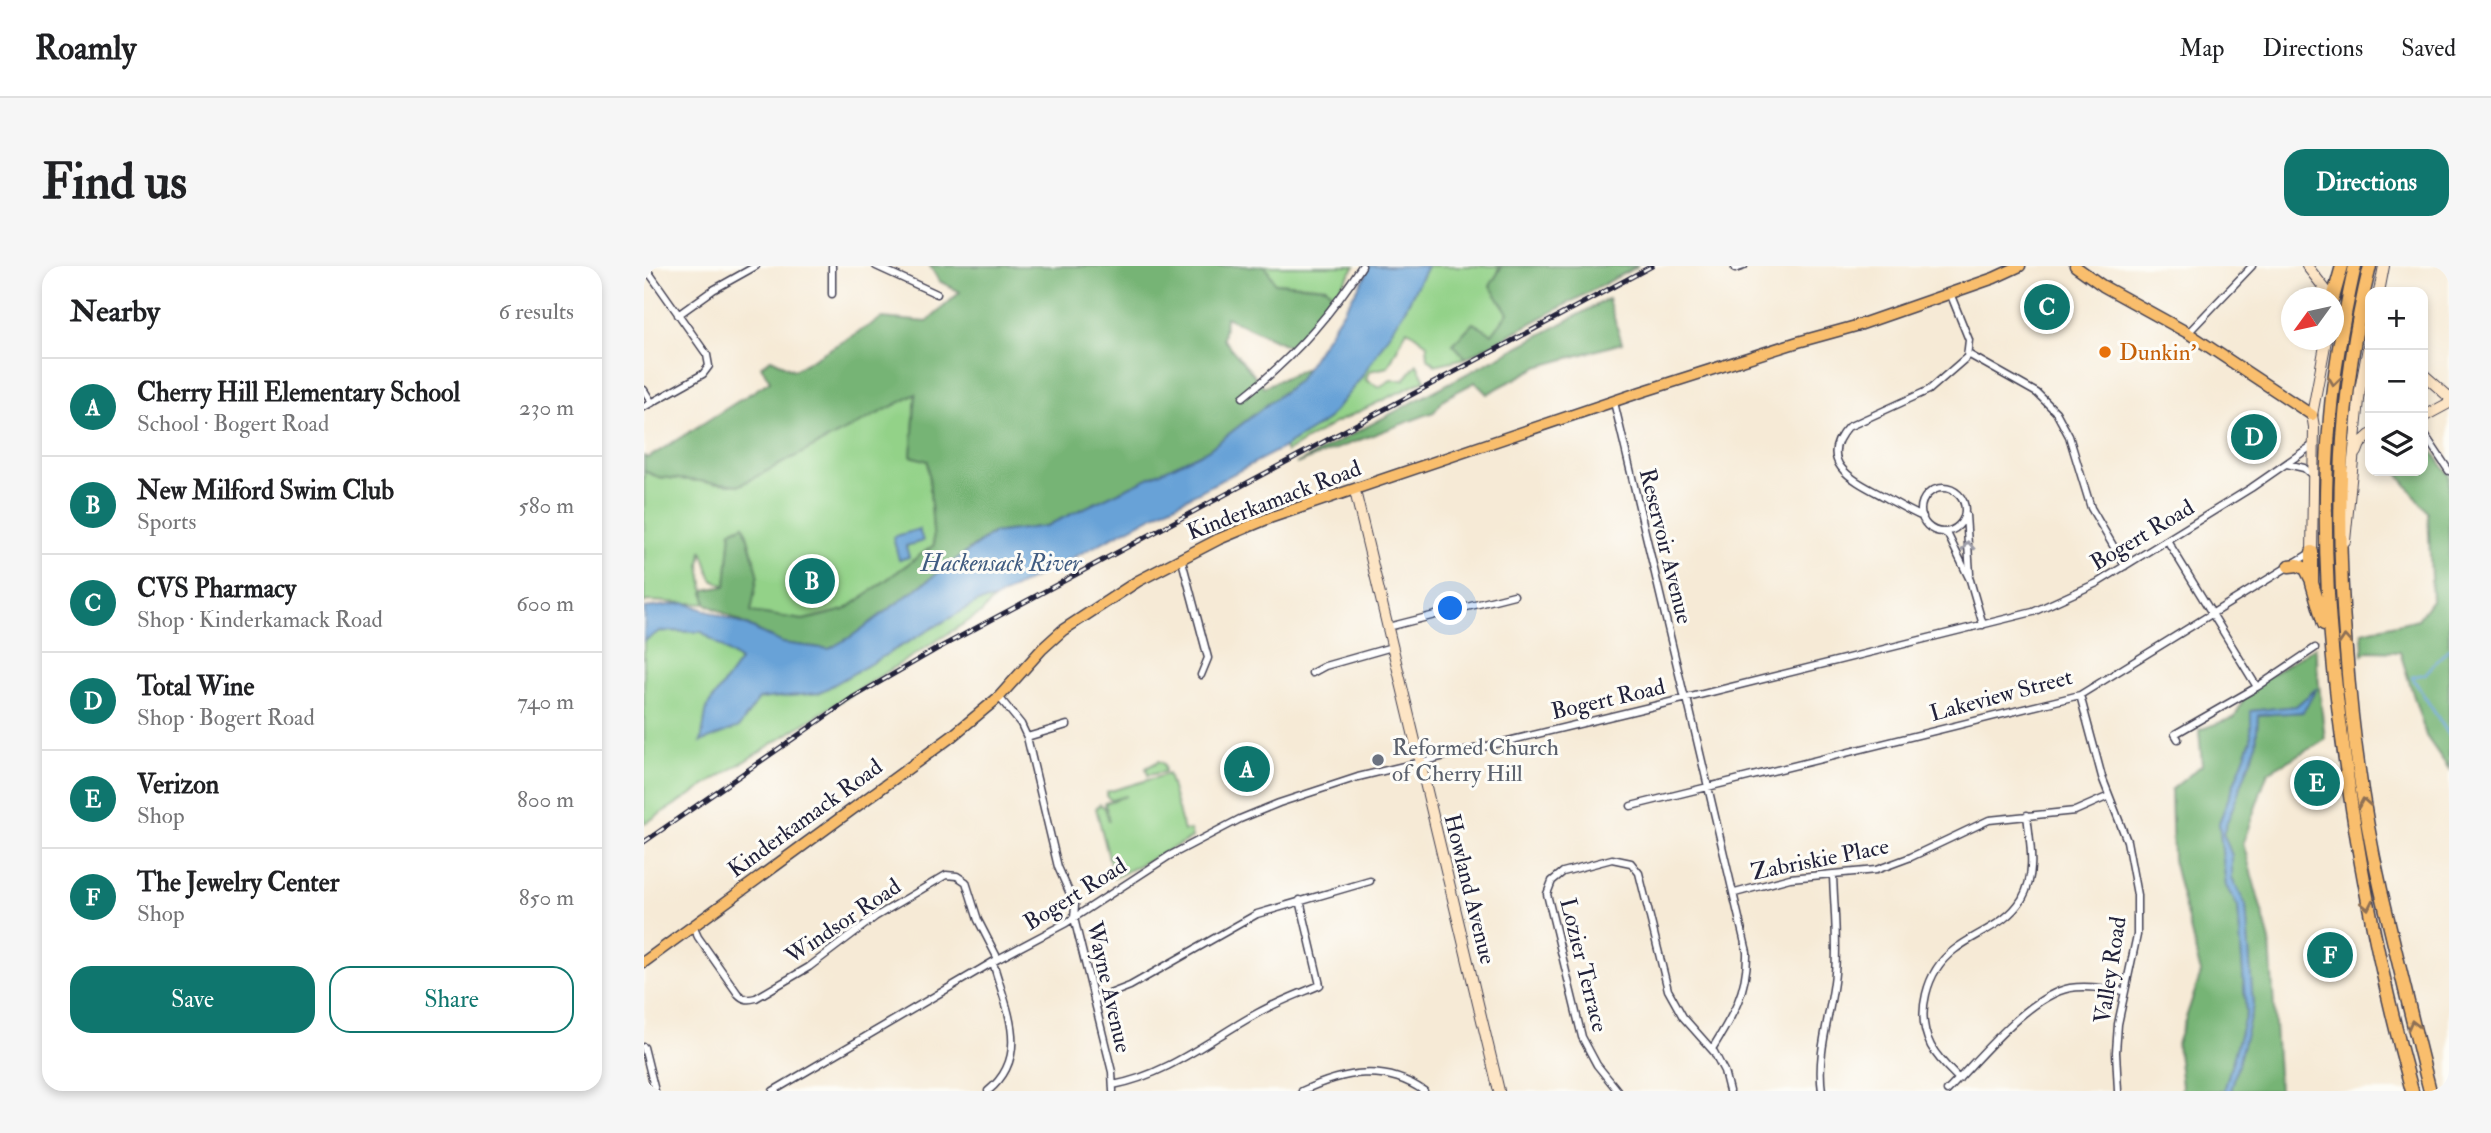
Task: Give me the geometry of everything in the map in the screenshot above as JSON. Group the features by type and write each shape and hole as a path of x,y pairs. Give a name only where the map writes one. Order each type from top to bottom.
{"highway":[{"path":"2335,287 2342,266"},
{"path":"2355,266 2336,367 2327,457 2326,545 2331,648 2365,892 2412,1091"},
{"path":"2370,266 2354,338 2343,423 2339,506 2341,589 2349,690 2362,788 2381,890 2430,1091"},
{"path":"2312,552 2312,583"},
{"path":"2289,566 2298,565 2306,569 2331,648"},
{"path":"2341,589 2343,568"}],"main road":[{"path":"1985,281 1993,266"},
{"name":"Kinderkamack Road","path":"644,962 951,737 999,696 1063,630 1131,585 1181,557 1247,527 1728,363 1856,326 2020,266"},
{"path":"2075,266 2103,286 2188,333 2312,415"}],"street":[{"path":"678,314 756,266"},
{"path":"832,266 832,293"},
{"path":"876,266 937,294"},
{"path":"1242,397 1306,341 1336,305 1362,266"},
{"path":"1735,270 1744,266"},
{"path":"2188,333 2252,266"},
{"path":"2307,266 2323,287"},
{"path":"2380,287 2384,266"},
{"path":"644,271 650,274 707,355 709,366 704,374 644,407"},
{"path":"1923,517 1848,477 1842,471 1837,457 1838,442 1854,423 1929,390 1968,354 1969,340 1950,293"},
{"path":"2312,552 2312,415 2324,350"},
{"path":"2343,568 2360,390 2368,350"},
{"path":"1968,354 2037,393 2056,412 2069,436 2091,508 2124,566"},
{"path":"2428,378 2449,397"},
{"path":"644,390 652,403"},
{"name":"Reservoir Avenue","path":"1614,402 1735,893 1747,952 1746,980 1737,1008 1712,1049"},
{"path":"2428,414 2449,403"},
{"path":"2352,466 2360,444 2365,440"},
{"path":"2428,440 2449,471"},
{"name":"Bogert Road","path":"773,1091 1074,918 1169,856 1240,819 1318,789 1420,762 2014,618 2058,602 2124,566 2251,488 2313,446"},
{"path":"2285,464 2304,468 2313,477"},
{"path":"1970,580 1963,499 1954,490 1941,487 1924,498 1923,517 1930,528 1948,536 1970,580 1983,625"},
{"name":"Howland Avenue","path":"1355,491 1499,1091"},
{"path":"1943,532 1955,528 1964,519 1966,512"},
{"path":"2167,540 2257,687"},
{"name":"Lakeview Street","path":"1631,806 2080,695 2312,552"},
{"path":"1181,557 1208,658 1201,675"},
{"path":"1388,627 1514,595"},
{"path":"1312,673 1325,666 1392,647"},
{"path":"2178,739 2175,734 2257,687 2315,648"},
{"name":"Valley Road","path":"2080,695 2091,743 2127,841 2137,895 2137,935 2124,991 2116,1052 2118,1091"},
{"name":"Wayne Avenue","path":"999,696 1021,724 1027,737 1058,867 1074,905 1074,918 1113,1088"},
{"path":"1027,737 1067,725"},
{"name":"Zabriskie Place","path":"1735,893 1790,878 1858,873 1893,865 1976,825 2005,817 2075,811 2109,796"},
{"path":"1959,1079 1938,1056 1927,1035 1924,1014 1928,985 1948,955 1999,923 2023,898 2032,867 2028,815"},
{"name":"Lozier Terrace","path":"1618,1091 1597,1065 1576,1020 1547,894 1552,881 1563,872 1612,859 1631,863 1639,873 1668,990 1683,1017 1712,1049"},
{"name":"Windsor Road","path":"693,926 738,994 749,1000 757,998 808,967 885,911 946,875 962,878 969,887 978,920 996,961 1014,1038 1005,1072 988,1091"},
{"path":"1822,1091 1821,1071 1835,973 1833,875"},
{"path":"1094,1000 1130,986 1237,924 1274,908 1370,881"},
{"path":"1113,1088 1169,1066 1267,1008 1320,985 1300,900"},
{"path":"1947,1091 2027,1009 2046,996 2081,987 2124,991"},
{"path":"644,1047 655,1091"},
{"path":"1712,1049 1724,1071 1729,1091"},
{"path":"1302,1091 1338,1076 1364,1072 1391,1075 1424,1091"}],"green space":[{"path":"930,266 1265,266 1275,283 1326,287 1334,296 1290,347 1226,317 1223,339 1264,387 1306,368 1298,381 1208,450 1046,526 992,533 852,636 829,649 782,643 706,604 704,590 726,586 731,531 744,525 758,573 751,612 803,620 845,610 934,545 928,461 911,456 916,394 740,485 658,477 644,471 644,456 648,458 770,381 761,366 771,359 794,370 882,318 927,322 960,292 939,281"},
{"path":"1265,266 1355,266 1334,296 1326,287 1275,283"},
{"path":"1427,266 1502,266 1498,269 1508,313 1492,334 1473,323 1453,344 1466,358 1435,365 1428,358 1427,344 1407,329 1388,367 1369,371 1366,380 1379,387 1391,380 1404,380 1417,364 1425,380 1335,423 1286,452 1284,447 1326,421 1361,378 1404,311"},
{"path":"1502,266 1638,266 1466,358 1453,344 1473,323 1492,334 1508,313 1490,286"},
{"path":"1608,299 1622,343 1537,367 1487,394 1475,382 1445,398 1434,412 1296,464"},
{"path":"916,393 911,456 928,461 934,545 845,610 803,620 750,612 758,573 744,525 731,531 726,586 712,580 702,550 700,565 706,604 644,603 644,471 659,477 740,485"},
{"path":"2428,445 2449,475 2449,769 2426,736 2400,652 2368,651 2363,655 2362,632 2418,619 2432,600 2428,513 2400,476 2428,476"},
{"path":"994,599 981,613 644,824 644,641 660,631 702,632 740,661 707,707 739,727 759,699 819,693 978,602"},
{"path":"2315,647 2325,740 2268,772 2243,843 2270,941 2279,1091 2231,1091 2253,1006 2246,906 2232,879 2232,856 2223,833 2256,746 2258,715 2303,712 2315,690 2296,706 2251,711 2251,740 2219,823 2226,886 2238,907 2246,1014 2224,1091 2180,1091 2182,1086 2177,1044 2201,973 2173,860 2171,790 2202,765 2199,730 2235,717 2248,689"},
{"path":"1159,761 1164,764 1165,772 1148,775 1146,768"},
{"path":"1168,774 1184,831 1190,830 1192,838 1114,878 1096,808 1100,804 1105,808 1109,821 1105,803 1126,796 1111,800 1107,797 1107,792"}],"water":[{"name":"Hackensack River","path":"1369,266 1427,266 1404,311 1361,378 1326,421 1279,450 994,599 978,602 819,693 759,699 739,727 701,742 707,707 740,661 702,632 660,631 644,641 645,608 686,603 748,626 782,643 829,649 852,636 993,533 1046,526 1208,450 1298,381 1365,277"},
{"path":"919,529 923,541 906,546 909,557 899,560 893,537"},
{"path":"828,572 829,587 819,588 820,600 806,600 805,589 796,590 795,574"},
{"path":"2317,688 2303,712 2258,715 2256,746 2223,833 2232,856 2232,879 2246,905 2253,1006 2231,1091 2224,1091 2246,1014 2238,907 2226,886 2219,823 2251,740 2251,711 2296,706"}],"waterway":[{"path":"2449,648 2425,674 2412,677 2449,735"}],"railway":[{"path":"644,842 852,698 935,650 1652,266"}],"place":[{"name":"CVS Pharmacy","path":"2047,307"},
{"name":"Dunkin'","path":"2105,352"},
{"name":"Total Wine","path":"2254,437"},
{"name":"New Milford Swim Club","path":"812,581"},
{"name":"Reformed Church of Cherry Hill","path":"1378,760"},
{"name":"Cherry Hill Elementary School","path":"1247,769"},
{"name":"Verizon","path":"2317,783"},
{"name":"The Jewelry Center","path":"2330,955"}]}
